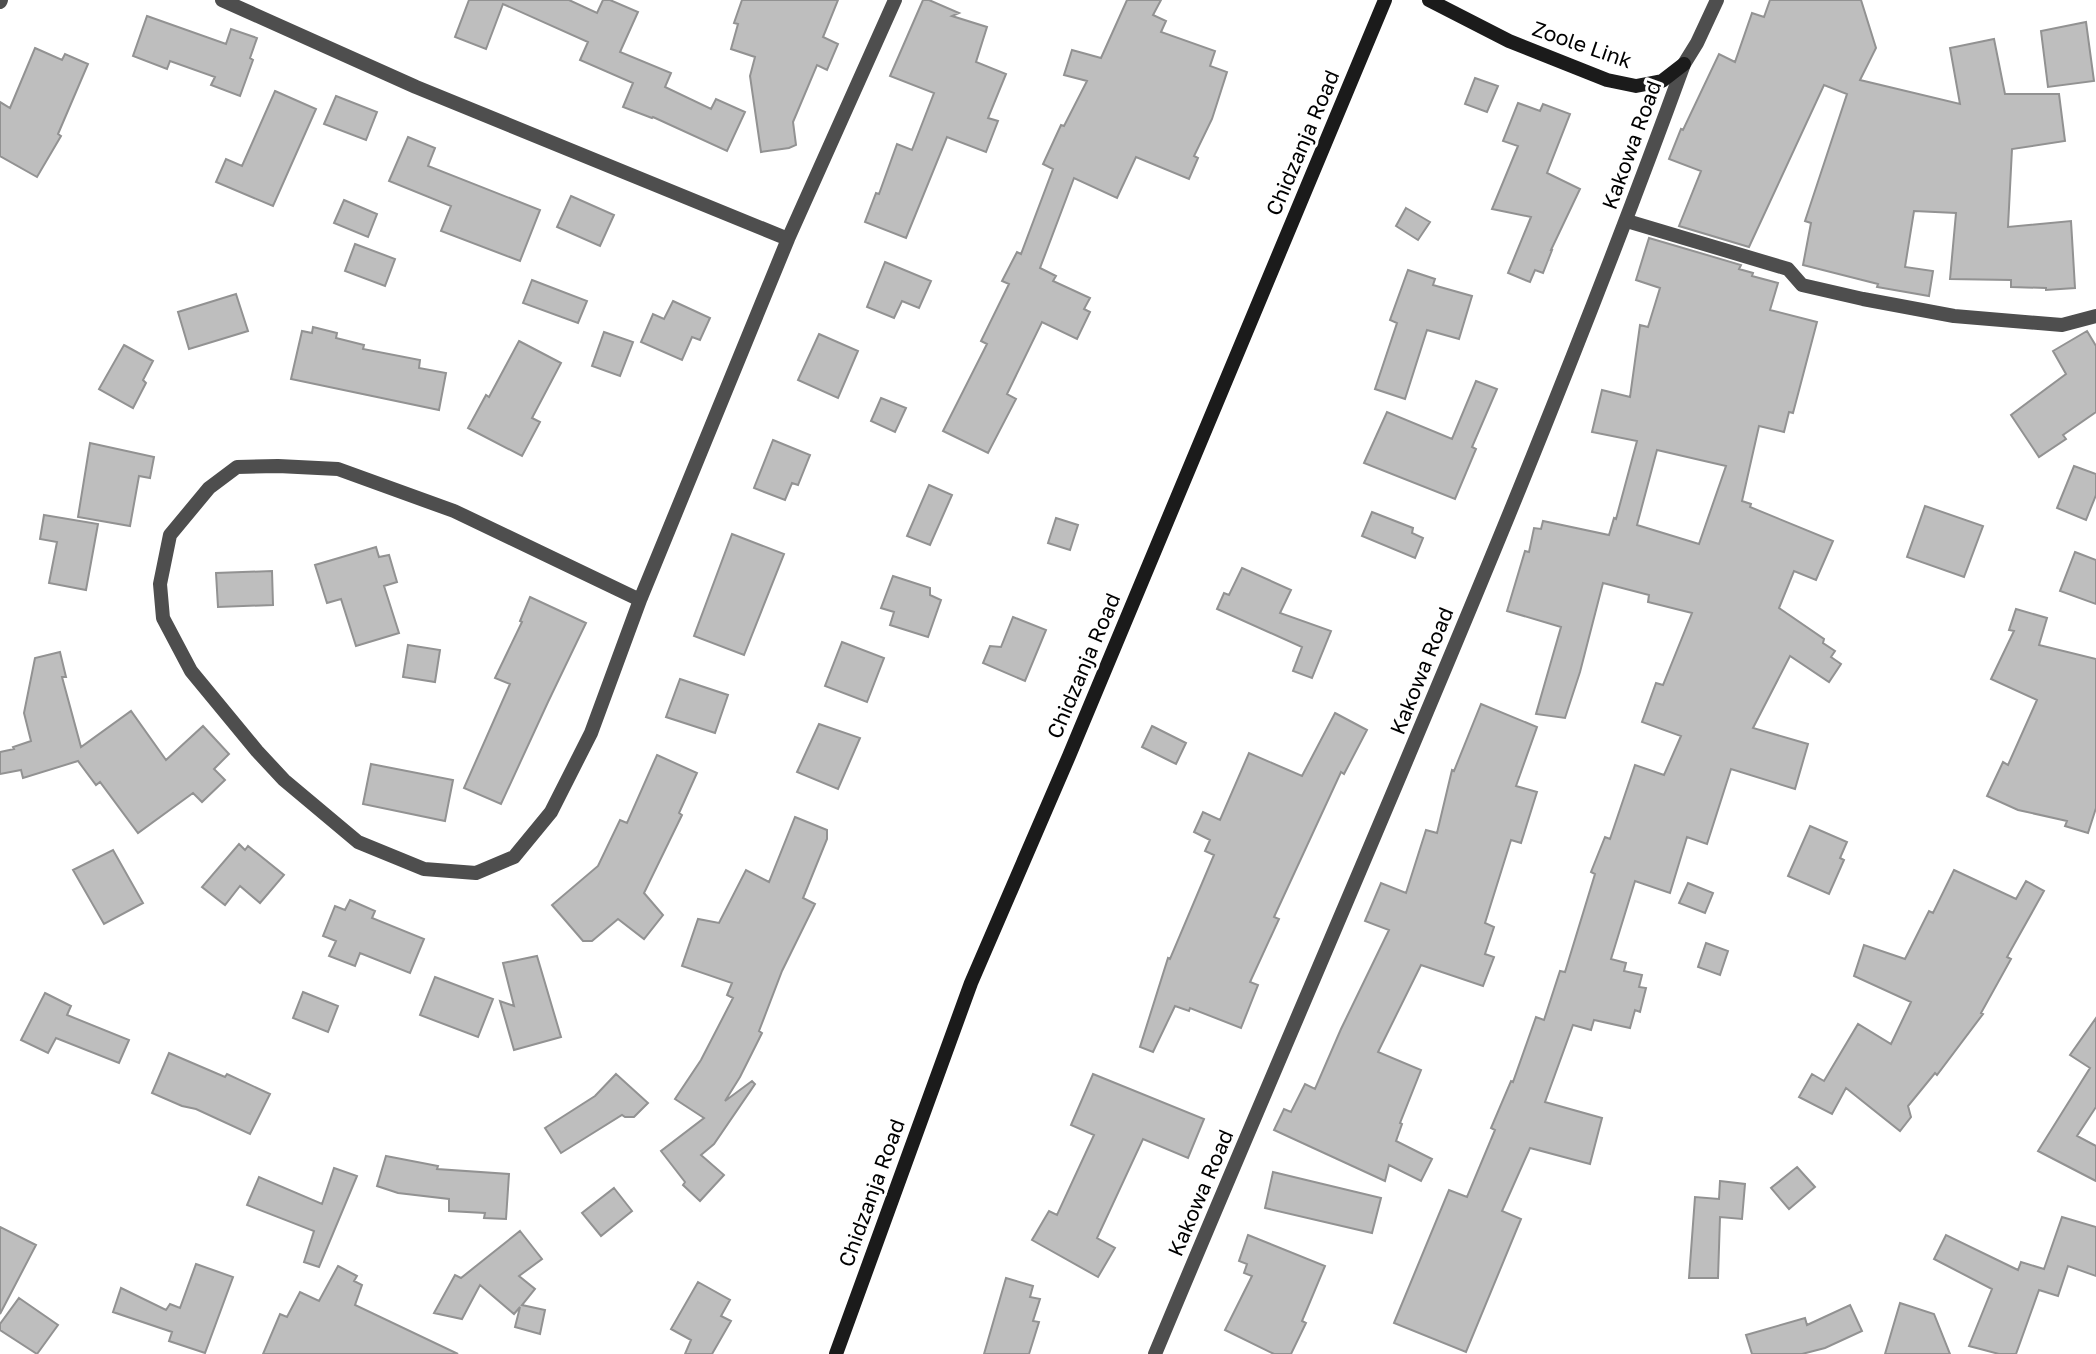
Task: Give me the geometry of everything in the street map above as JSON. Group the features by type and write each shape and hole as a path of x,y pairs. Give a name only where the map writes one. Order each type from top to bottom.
{"street":[{"path":"222,0 416,87 788,239"},
{"path":"640,600 454,511 338,469 278,466 237,467 209,488 170,535 160,584 163,618 191,671 284,780 358,842 424,869 476,873 514,857 551,812 591,733 640,600 788,239 895,0"},
{"name":"Chidzanja Road","path":"836,1354 971,983 1069,756 1385,0"},
{"name":"Zoole Link","path":"1429,0 1509,41 1607,80 1636,86 1662,81 1684,64"},
{"name":"Kakowa Road","path":"1156,1354 1432,704 1627,221 1684,64 1717,0"},
{"path":"1627,221 1788,269 1802,285 1863,299 1954,316 2062,325 2096,316"}],"building":[{"path":"469,0 569,0 597,13 603,0 610,0 638,12 620,52 671,73 665,87 711,109 716,99 745,112 727,151 653,117 623,107 633,83 580,60 588,42 503,4 486,49 455,37"},
{"path":"742,0 838,0 823,37 838,44 827,70 817,65 793,122 796,145 789,148 761,152 750,76 755,57 731,49 738,24 734,23"},
{"path":"923,0 959,13 952,16 987,27 976,62 1006,74 988,118 998,121 986,152 947,137 906,238 865,222 876,193 879,194 897,144 912,150 934,93 890,76"},
{"path":"1127,0 1161,0 1153,15 1166,21 1161,32 1215,51 1210,66 1227,72 1212,119 1194,156 1198,158 1189,179 1136,157 1117,198 1074,178 1040,268 1056,276 1053,281 1090,298 1084,309 1090,312 1077,339 1042,322 1007,394 1016,399 988,453 943,431 987,344 981,341 1009,284 1002,281 1017,252 1021,254 1053,169 1043,164 1061,125 1064,126 1087,81 1064,75 1072,50 1101,58"},
{"path":"1770,0 1861,0 1876,48 1860,80 1960,104 1950,48 1994,39 2005,94 2059,94 2065,141 2012,149 2008,227 2071,221 2075,288 2046,290 2011,287 2011,280 1950,279 1956,213 1914,211 1905,267 1933,271 1929,296 1877,287 1878,284 1803,265 1811,223 1805,221 1847,94 1824,85 1749,247 1679,226 1701,171 1669,159 1681,129 1683,130 1719,54 1735,62 1752,13 1764,17"},
{"path":"147,16 226,44 231,29 257,38 250,58 253,60 240,96 211,85 215,77 170,61 167,69 133,56"},
{"path":"2086,22 2094,81 2048,87 2041,31"},
{"path":"35,48 62,60 65,54 88,64 58,134 61,136 37,177 0,156 0,102 10,108"},
{"path":"1475,78 1498,86 1487,112 1465,104"},
{"path":"275,91 316,109 273,206 216,182 226,159 242,166"},
{"path":"336,96 377,112 366,140 324,124"},
{"path":"1518,103 1540,111 1543,104 1570,114 1547,173 1580,189 1543,273 1535,270 1530,282 1508,273 1531,217 1492,209 1518,146 1503,141"},
{"path":"408,137 435,148 428,166 540,210 520,261 441,231 451,206 389,181"},
{"path":"571,196 614,215 600,246 557,227"},
{"path":"344,200 377,214 368,237 334,223"},
{"path":"1406,208 1430,222 1418,240 1396,226"},
{"path":"1649,238 1741,265 1739,269 1753,273 1752,276 1778,283 1770,310 1817,322 1793,413 1789,412 1784,432 1759,426 1742,501 1751,504 1750,507 1833,541 1816,580 1794,571 1779,608 1824,639 1823,643 1835,651 1831,657 1841,664 1829,682 1790,656 1753,728 1808,744 1795,789 1731,769 1707,844 1687,837 1670,893 1635,881 1611,959 1626,963 1624,971 1642,975 1639,987 1646,988 1640,1012 1635,1010 1630,1028 1594,1020 1591,1030 1573,1025 1545,1102 1602,1118 1590,1164 1530,1148 1502,1211 1521,1219 1466,1352 1394,1323 1449,1190 1467,1197 1495,1130 1491,1128 1511,1081 1513,1082 1536,1017 1544,1020 1560,971 1565,972 1595,874 1591,872 1605,837 1610,839 1635,765 1664,775 1681,736 1642,722 1656,683 1663,685 1692,613 1648,602 1649,595 1603,583 1565,718 1536,714 1561,627 1507,611 1525,551 1529,552 1534,528 1541,529 1543,521 1609,535 1614,518 1616,519 1637,441 1592,432 1602,390 1630,397 1640,325 1648,327 1660,288 1636,280","holes":["1657,450 1726,466 1699,544 1637,525"]},
{"path":"355,244 395,259 385,286 345,271"},
{"path":"885,262 931,281 919,308 902,301 894,318 867,307"},
{"path":"1408,270 1435,279 1433,285 1472,296 1459,339 1427,330 1405,399 1375,389 1397,323 1390,320"},
{"path":"532,280 587,301 578,323 523,303"},
{"path":"236,294 248,331 189,349 178,312"},
{"path":"673,301 710,318 700,340 692,337 682,360 641,342 653,314 664,319"},
{"path":"313,327 337,333 336,338 364,345 363,349 420,360 419,368 446,373 439,410 291,379 302,331 312,333"},
{"path":"2087,331 2096,346 2096,412 2063,435 2066,439 2039,457 2011,415 2066,374 2053,351"},
{"path":"604,332 633,342 620,376 592,366"},
{"path":"819,334 858,351 838,398 798,380"},
{"path":"519,341 561,363 532,418 540,422 522,456 468,428 486,395 489,397"},
{"path":"124,345 153,361 143,380 146,383 133,408 99,389"},
{"path":"1476,381 1497,389 1472,447 1476,449 1455,499 1364,463 1387,412 1452,439"},
{"path":"881,398 906,408 895,432 871,421"},
{"path":"773,440 810,455 798,485 792,483 785,500 754,488"},
{"path":"90,443 154,457 150,478 139,476 130,526 78,517"},
{"path":"2074,466 2096,474 2096,495 2086,520 2057,508"},
{"path":"929,485 952,495 930,545 907,536"},
{"path":"1925,506 1983,526 1964,577 1907,557"},
{"path":"1372,512 1413,528 1412,533 1423,538 1415,558 1362,536"},
{"path":"44,515 98,524 86,590 49,583 57,542 40,539"},
{"path":"1056,518 1078,525 1070,550 1048,543"},
{"path":"732,534 784,554 744,655 694,636"},
{"path":"376,547 379,557 389,555 397,582 384,586 399,633 356,646 341,599 327,603 315,565"},
{"path":"2075,552 2096,560 2096,604 2060,591"},
{"path":"1242,568 1291,590 1280,613 1331,631 1312,678 1293,671 1302,647 1217,609 1224,593 1229,595"},
{"path":"272,571 273,605 218,607 216,573"},
{"path":"893,576 930,588 930,595 941,600 928,637 890,625 894,612 881,608"},
{"path":"530,597 586,623 501,804 464,788 510,684 495,678 522,622 520,621"},
{"path":"2016,609 2047,618 2039,645 2096,659 2096,808 2088,833 2065,826 2067,821 2018,810 1987,796 2003,762 2008,765 2037,700 1991,679 2014,631 2009,630"},
{"path":"1013,617 1046,630 1025,681 983,663 990,646 1001,647"},
{"path":"842,642 884,658 867,702 825,686"},
{"path":"408,645 440,650 435,682 403,677"},
{"path":"60,652 66,677 62,677 81,747 131,711 166,760 203,726 229,754 214,769 225,780 202,802 193,793 138,833 100,782 96,785 78,761 23,778 21,770 0,774 0,752 31,741 24,713 35,658"},
{"path":"680,679 728,695 715,733 666,717"},
{"path":"1481,704 1537,727 1516,786 1537,792 1521,843 1511,840 1485,923 1494,927 1485,954 1494,957 1483,986 1421,965 1378,1052 1421,1070 1400,1123 1402,1124 1396,1141 1432,1159 1421,1181 1389,1165 1385,1181 1274,1130 1284,1109 1291,1112 1305,1084 1315,1089 1389,930 1365,921 1381,883 1406,893 1426,830 1437,833 1452,770 1454,771"},
{"path":"1335,713 1367,730 1344,774 1341,772 1274,917 1279,919 1250,982 1258,985 1241,1028 1190,1008 1189,1011 1175,1006 1153,1052 1140,1047 1168,958 1170,959 1214,855 1205,851 1210,840 1194,832 1203,812 1220,820 1249,753 1302,776"},
{"path":"819,724 860,738 838,789 797,772"},
{"path":"1152,726 1186,743 1176,764 1142,747"},
{"path":"657,755 697,773 679,813 682,815 644,893 663,915 644,939 618,919 592,941 583,941 552,905 598,866 620,820 627,823"},
{"path":"371,764 453,780 445,821 363,804"},
{"path":"795,817 827,830 827,839 803,898 815,904 782,971 759,1031 762,1033 725,1101 752,1081 755,1084 714,1144 701,1155 724,1175 700,1201 683,1185 685,1182 661,1151 704,1118 675,1099 701,1060 733,998 727,995 732,983 682,966 698,919 719,923 746,870 769,882"},
{"path":"1810,826 1847,842 1840,858 1844,860 1829,894 1788,876"},
{"path":"239,844 245,850 248,846 284,875 260,903 240,886 225,905 202,887"},
{"path":"113,850 143,903 104,924 73,870"},
{"path":"1954,870 2016,899 2026,881 2044,891 2007,957 2011,959 1981,1013 1983,1014 1937,1075 1935,1073 1908,1106 1911,1117 1900,1131 1846,1088 1832,1114 1799,1097 1812,1074 1824,1081 1858,1024 1891,1044 1911,1002 1854,976 1864,945 1905,959 1929,911 1933,913"},
{"path":"1688,883 1713,893 1705,913 1679,903"},
{"path":"350,900 375,911 372,918 424,939 410,973 360,953 355,966 329,956 336,941 323,936 335,906 345,910"},
{"path":"1706,943 1728,951 1720,975 1698,967"},
{"path":"537,956 561,1037 514,1050 500,1001 514,1006 503,963"},
{"path":"435,977 493,999 478,1037 420,1015"},
{"path":"303,992 338,1006 328,1032 293,1018"},
{"path":"45,993 71,1006 67,1015 129,1040 119,1063 56,1038 48,1053 21,1040"},
{"path":"2096,1018 2096,1107 2077,1136 2096,1146 2096,1181 2038,1151 2090,1068 2070,1055"},
{"path":"169,1053 225,1077 227,1074 270,1094 250,1134 196,1109 152,1093"},
{"path":"616,1074 648,1103 634,1117 622,1115 561,1153 545,1128 595,1096"},
{"path":"1093,1074 1204,1119 1188,1158 1143,1139 1097,1238 1115,1248 1098,1277 1032,1240 1049,1211 1057,1215 1094,1135 1071,1125"},
{"path":"386,1156 438,1166 437,1169 509,1174 506,1219 484,1218 485,1213 449,1211 449,1199 398,1193 377,1186"},
{"path":"1797,1167 1815,1187 1789,1209 1771,1188"},
{"path":"334,1168 357,1176 319,1267 304,1262 314,1231 247,1205 259,1177 322,1204"},
{"path":"1273,1172 1381,1198 1372,1233 1265,1208"},
{"path":"1720,1181 1745,1184 1742,1219 1720,1217 1718,1278 1689,1278 1695,1197 1719,1199"},
{"path":"614,1188 632,1211 601,1236 582,1213"},
{"path":"2062,1217 2096,1227 2096,1276 2068,1266 2058,1296 2039,1290 2016,1354 1999,1354 1969,1346 1992,1289 1934,1259 1946,1235 2018,1270 2021,1262 2044,1269"},
{"path":"0,1227 36,1245 0,1314"},
{"path":"520,1231 542,1259 519,1276 535,1289 522,1305 545,1310 540,1334 515,1327 520,1307 514,1314 480,1285 462,1319 434,1313 455,1275 461,1278"},
{"path":"1248,1235 1325,1266 1302,1321 1306,1323 1291,1354 1274,1354 1225,1330 1252,1276 1244,1273 1247,1264 1239,1261"},
{"path":"196,1264 233,1277 205,1353 169,1341 172,1332 113,1312 121,1288 166,1310 170,1304 180,1308"},
{"path":"338,1266 357,1276 354,1281 362,1285 355,1305 458,1354 263,1354 280,1314 287,1317 300,1292 319,1301"},
{"path":"1006,1278 1033,1286 1030,1297 1040,1299 1033,1321 1039,1322 1029,1354 984,1354"},
{"path":"698,1282 730,1300 721,1316 731,1321 712,1354 685,1354 691,1340 671,1329"},
{"path":"19,1298 58,1325 37,1354 0,1330 0,1324"},
{"path":"1900,1303 1934,1314 1950,1354 1885,1354"},
{"path":"1850,1305 1862,1331 1825,1348 1802,1354 1752,1354 1746,1335 1805,1318 1807,1325"}]}
